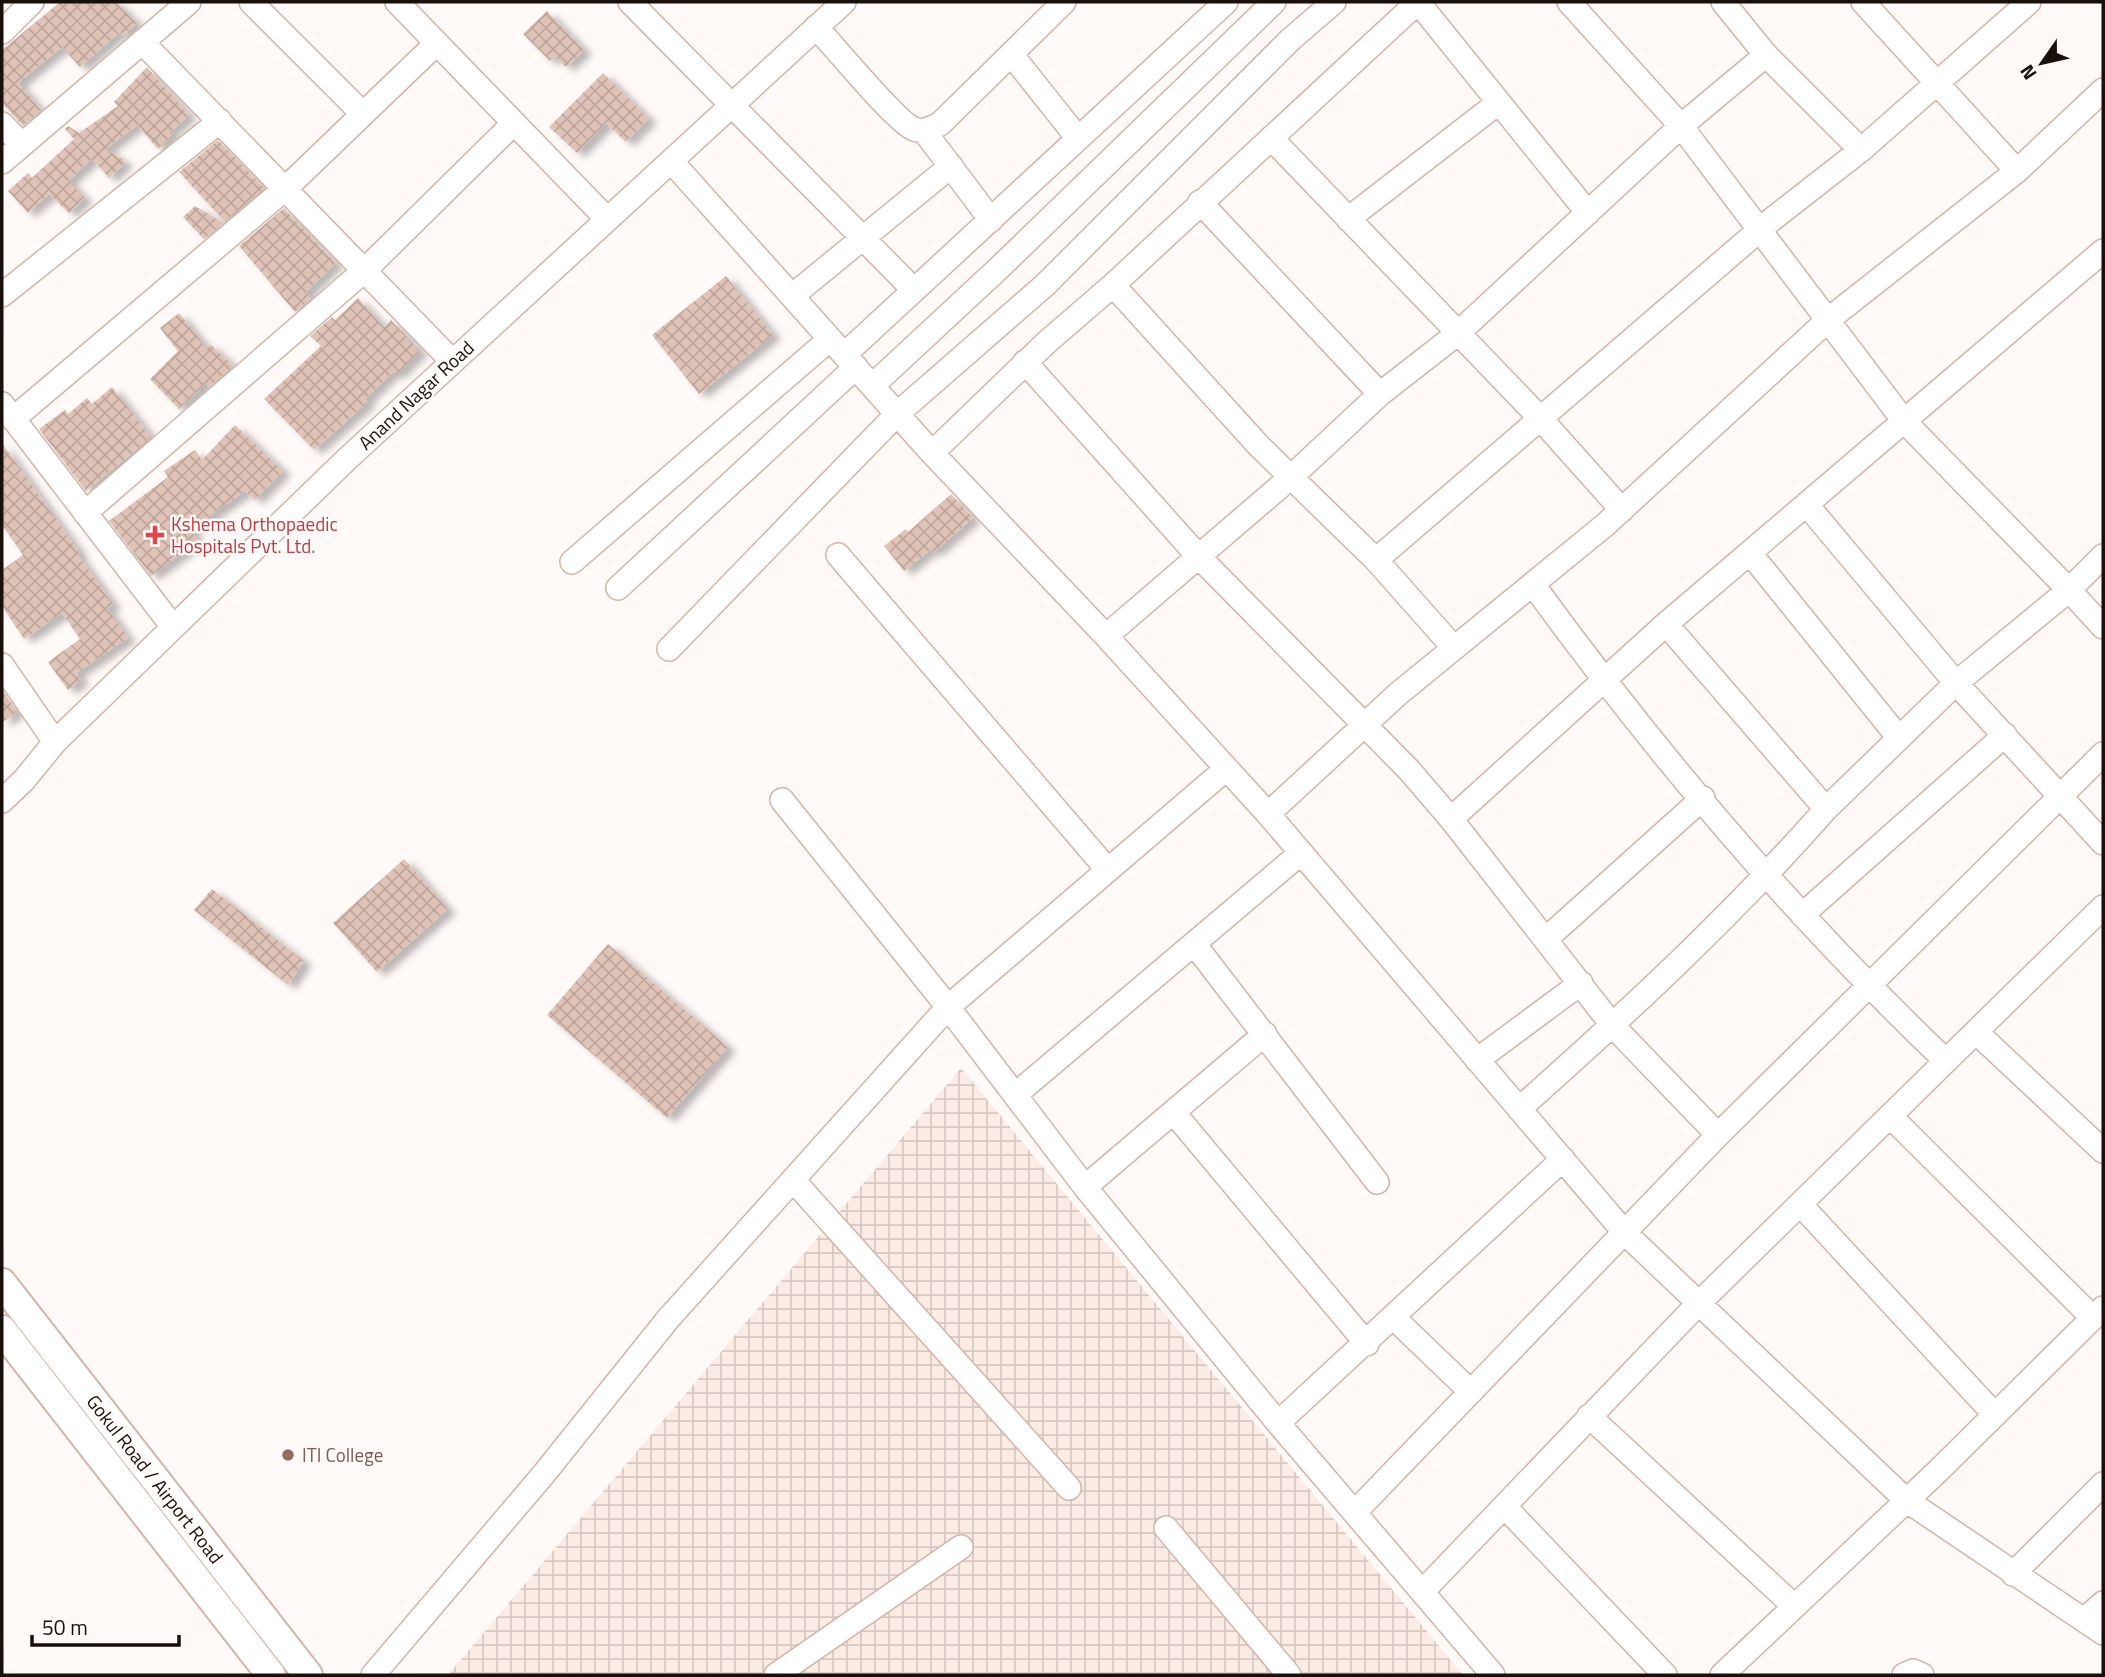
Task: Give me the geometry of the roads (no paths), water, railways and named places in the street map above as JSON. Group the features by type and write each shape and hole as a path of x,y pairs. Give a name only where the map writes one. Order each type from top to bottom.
{"main road":[{"name":"Gokul Road / Airport Road","path":"2,1283 308,1675"},
{"name":"Gokul Road / Airport Road","path":"2,1330 271,1675"}],"street":[{"path":"2,32 32,2"},
{"path":"2,162 189,2"},
{"path":"251,2 363,114"},
{"path":"397,2 607,219"},
{"name":"Anand Nagar Road","path":"2,801 24,780 55,742 453,361 844,2"},
{"path":"816,27 896,114 911,128 924,131 940,124 1064,2"},
{"path":"618,588 843,354 1226,2"},
{"path":"669,649 897,414 1045,285 1290,40 1334,2"},
{"path":"932,453 1025,362 1113,285 1418,2 1588,213"},
{"path":"1569,2 1681,126 1905,421 2103,627"},
{"path":"1723,2 1766,55 1861,150"},
{"path":"1376,560 1760,229 1861,150 2029,2"},
{"path":"636,4 731,105 913,289"},
{"path":"872,386 999,268 1267,4 1290,40"},
{"path":"1876,6 1938,83 2017,171"},
{"path":"142,42 453,361"},
{"path":"173,627 7,411 286,188 437,43"},
{"path":"1011,54 1077,137"},
{"path":"1106,636 1290,478 1380,394 1457,334 1681,126 1766,55"},
{"path":"1268,814 1364,724 1454,648 1535,586 1622,510 1829,319 2017,171 2103,90"},
{"path":"1348,219 1499,103"},
{"path":"2,295 220,121"},
{"path":"86,513 365,270 514,123"},
{"path":"2,124 22,145"},
{"path":"924,131 991,220"},
{"path":"1271,138 1539,417 1622,510"},
{"path":"672,162 932,453 1106,636 1268,814 1626,1234 1697,1305 1906,1500 2012,1574 2094,1626 2103,1603"},
{"path":"792,296 951,166"},
{"path":"1200,202 1380,394"},
{"path":"1451,818 1665,624 2103,251"},
{"path":"1113,285 1290,478 1376,560 1454,648"},
{"path":"572,562 843,354"},
{"path":"1025,362 1199,557 1364,724 1451,818 1614,1026 1718,1135"},
{"path":"1807,505 1956,683 2103,844"},
{"path":"1750,553 1899,738"},
{"path":"838,555 1107,869"},
{"path":"1519,1109 1614,1026 1767,876 1826,809 1956,683 2069,590 2103,555"},
{"path":"1535,586 1603,681 1767,876 1868,986 1945,1060"},
{"path":"1665,624 1826,809"},
{"path":"2,665 55,742"},
{"path":"1802,915 2005,735"},
{"path":"1356,1511 1626,1234 1718,1135 2103,754"},
{"path":"373,1675 543,1475 668,1319 948,1007 1226,769"},
{"path":"1546,939 1703,798"},
{"path":"782,800 948,1007 1085,1187 1278,1423 1356,1511 1493,1675"},
{"path":"1015,1095 1301,853"},
{"path":"1422,1592 1697,1305 2103,907"},
{"path":"1195,945 1377,1182"},
{"path":"1477,1060 1581,983"},
{"path":"1976,1032 2103,1151"},
{"path":"1085,1187 1265,1034"},
{"path":"1174,1112 1367,1344"},
{"path":"1722,1675 2098,1313 1890,1116"},
{"path":"1278,1423 1367,1344 1563,1159"},
{"path":"793,1180 1069,1488"},
{"path":"1800,1204 1995,1415"},
{"path":"1394,1318 1471,1392"},
{"path":"1589,1416 1793,1605"},
{"path":"2012,1574 2103,1484"},
{"path":"1504,1507 1665,1675"},
{"path":"1166,1528 1289,1675"},
{"path":"776,1675 961,1547"},
{"path":"1903,1675 1913,1671 1922,1675"}],"place":[{"name":"Kshema Orthopaedic Hospitals Pvt. Ltd.","path":"155,535"},
{"name":"ITI College","path":"288,1455"}]}
